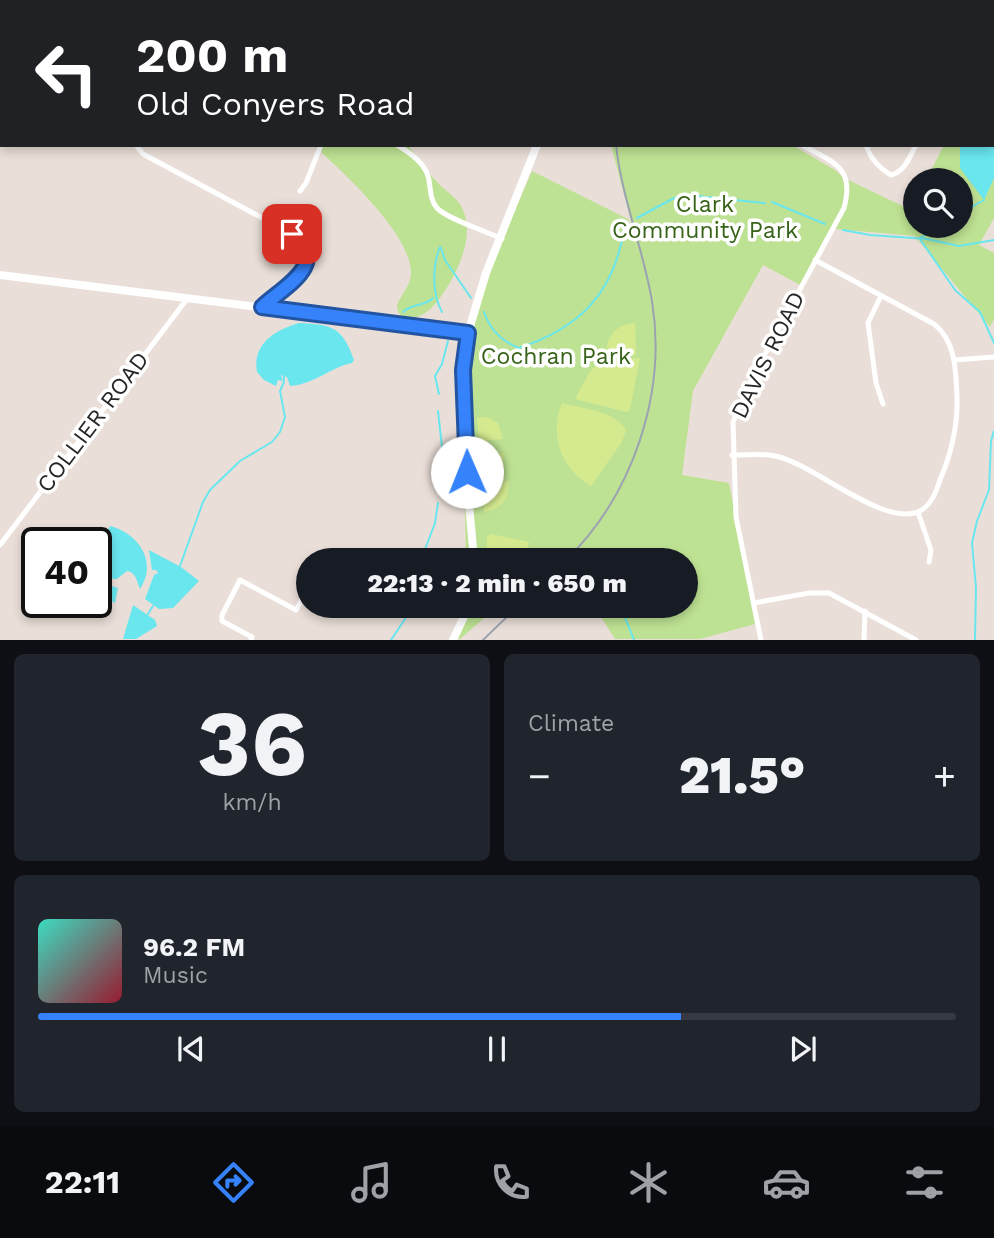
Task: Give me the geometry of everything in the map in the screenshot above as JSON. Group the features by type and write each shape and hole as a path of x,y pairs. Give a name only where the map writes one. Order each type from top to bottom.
{"street":[{"path":"138,147 143,154 292,234 303,244 307,257 300,275 262,307"},
{"path":"300,191 306,183 320,147"},
{"path":"399,147 424,167 433,202 447,215 502,239"},
{"path":"473,548 463,370 468,333 486,273 502,239 536,147"},
{"name":"DAVIS ROAD","path":"761,639 736,517 733,422 753,376 844,208 848,191 847,178 841,169 829,160 806,147"},
{"path":"867,147 870,156 891,175 902,169 915,147"},
{"path":"732,455 776,456 894,514 918,512 935,494 951,450 957,408 954,360 949,340 939,328 815,260"},
{"path":"0,275 468,333"},
{"path":"881,296 869,323 876,383 883,404"},
{"name":"COLLIER ROAD","path":"0,545 187,299"},
{"path":"954,360 994,357"},
{"path":"918,512 931,550 929,562"},
{"path":"251,639 252,637 222,621 222,615 240,580 296,610"},
{"path":"754,603 822,592 838,597 916,639"},
{"path":"864,639 865,611"},
{"path":"453,639 463,618"}],"green space":[{"path":"315,147 409,147 430,175 459,203 467,225 464,250 448,285 426,312 416,317 403,318 398,312 397,305 411,275 409,259 388,223"},
{"path":"612,147 795,147 844,178 903,206 903,235 835,229 844,208 804,287 763,265 693,391 682,475 729,483 755,624 700,639 615,639 602,618 698,618 698,548 466,548 462,376 482,285 532,171 628,219 637,244"},
{"path":"943,147 994,147 994,218 979,245 994,253 994,319 990,327 917,238 973,238 973,168 932,168"},
{"path":"635,323 636,355 606,356 613,333 622,326"},
{"path":"640,358 630,410 626,412 575,399 599,361"},
{"path":"562,403 606,414 626,430 622,442 591,486 572,470 560,450 557,427"},
{"path":"487,417 498,423 503,439 479,441 477,418"},
{"path":"503,453 503,464 499,473 490,479 479,480 478,460 482,456"},
{"path":"509,481 503,502 484,512 483,484"},
{"path":"491,534 529,542 528,548 487,548 487,537"},
{"path":"460,618 484,618 460,639 452,640"}],"water":[{"path":"960,147 994,147 994,178 984,200 973,185 973,168 960,168"},
{"path":"299,323 328,327 340,334 354,360 298,385 290,386 287,377 281,375 283,381 278,380 276,386 264,380 257,372 258,354 274,334"},
{"path":"110,526 120,530 129,535 143,550 147,569 140,589 136,578 130,572 112,579 112,527"},
{"path":"149,550 181,567 199,581 173,608 159,609 145,599 154,575 158,573 152,570"},
{"path":"112,586 118,588 115,603 112,601"},
{"path":"133,605 155,620 157,626 136,639 123,639"}],"waterway":[{"path":"697,196 765,203"},
{"path":"637,218 674,198 688,197"},
{"path":"973,206 984,200"},
{"path":"772,202 825,224"},
{"path":"484,312 497,334 519,348 559,330 576,319 602,290 612,272 624,229"},
{"path":"843,230 927,239 959,246 994,240"},
{"path":"920,239 955,290 980,312 994,343"},
{"path":"440,247 434,280 436,297 442,312"},
{"path":"441,248 445,260 471,298"},
{"path":"403,312 433,298"},
{"path":"439,394 435,376 442,364 448,341"},
{"path":"180,566 203,502 210,490 240,461 272,442 280,432 285,417 280,391 284,375"},
{"path":"438,411 444,465"},
{"path":"975,640 976,588 972,543 989,490 991,441 994,431"},
{"path":"426,548 435,523 438,503"},
{"path":"148,614 153,606"},
{"path":"391,640 406,618"},
{"path":"625,618 634,640"}],"railway":[{"path":"577,548 610,505 627,474 640,441 654,371 652,301 616,147"},
{"path":"483,640 506,618"}],"route":[{"path":"292,234 306,250 305,266 300,275 262,307 468,333 463,370 467,472"}],"park label":[{"name":"Clark Community Park","path":"705,217"},
{"name":"Cochran Park","path":"556,356"}]}
